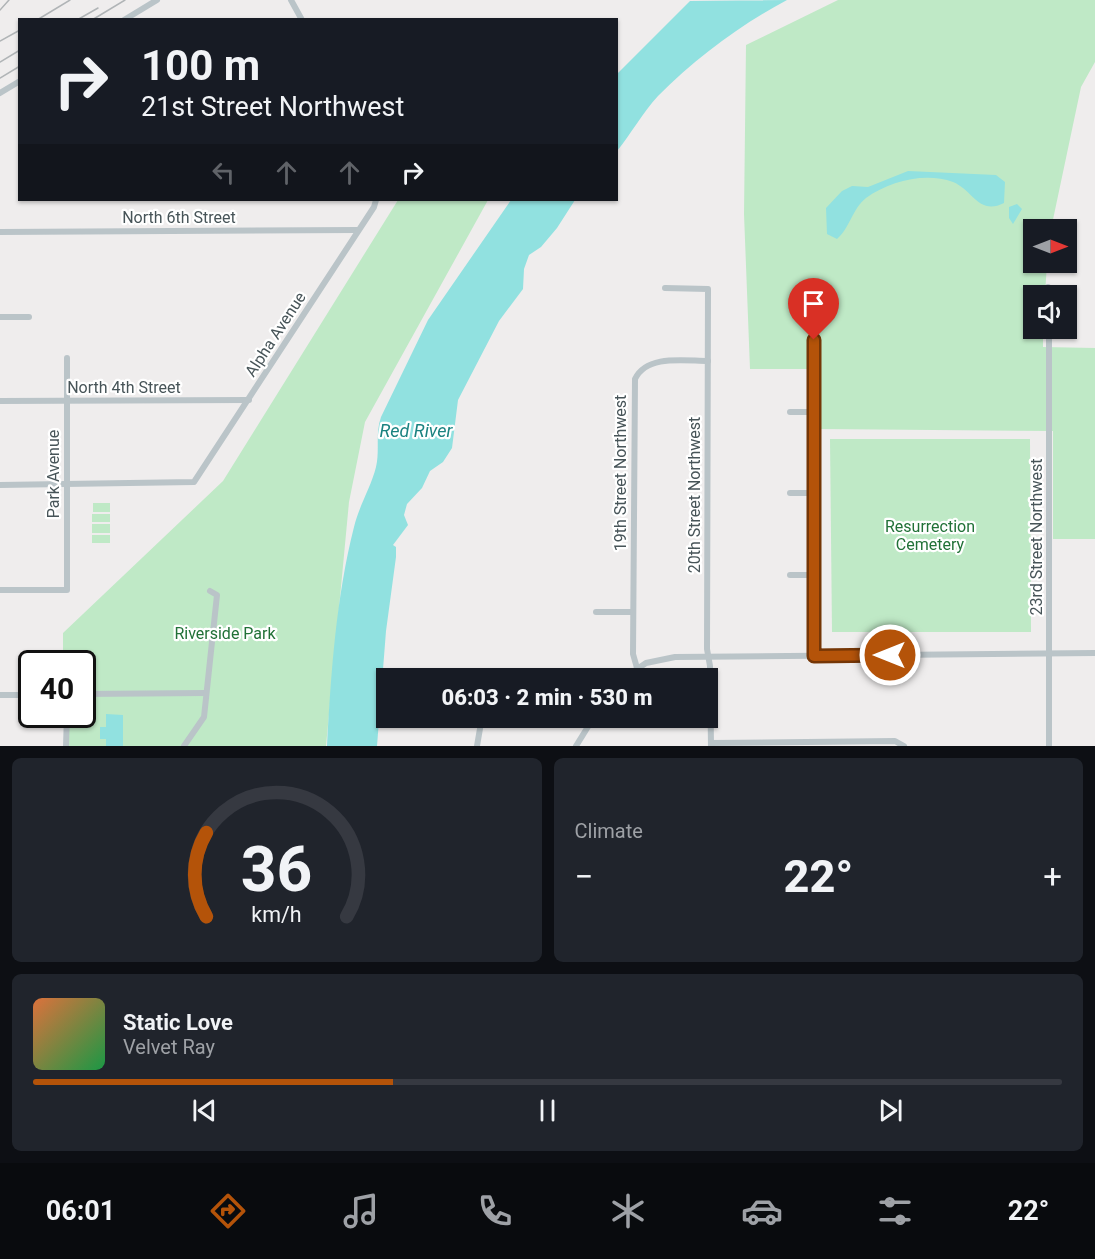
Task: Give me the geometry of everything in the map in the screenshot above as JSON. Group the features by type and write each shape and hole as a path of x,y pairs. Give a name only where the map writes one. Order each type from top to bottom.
{"street":[{"path":"127,18 157,0"},
{"path":"291,0 301,18"},
{"path":"0,93 18,82"},
{"name":"Alpha Avenue","path":"67,484 194,482 374,207 376,201"},
{"name":"North 6th Street","path":"0,232 357,230"},
{"name":"20th Street Northwest","path":"664,288 708,289 711,744"},
{"path":"0,317 29,317"},
{"name":"23rd Street Northwest","path":"1049,339 1049,746"},
{"path":"814,340 814,656"},
{"name":"Park Avenue","path":"0,590 67,590 67,358"},
{"name":"19th Street Northwest","path":"637,668 633,659 635,379 640,370 652,363 708,361"},
{"name":"North 4th Street","path":"0,401 249,400"},
{"path":"790,412 813,412"},
{"path":"0,485 67,484"},
{"path":"790,493 813,493"},
{"path":"790,575 814,575"},
{"path":"184,746 204,717 207,667 217,604 217,595 210,591"},
{"path":"596,612 633,612"},
{"path":"637,668 669,658 1095,653"},
{"path":"96,694 206,693"},
{"path":"0,695 18,694"},
{"path":"66,746 67,728"},
{"path":"477,746 480,728"},
{"path":"576,746 587,728"},
{"path":"711,744 903,744"}],"green space":[{"path":"838,0 1095,0 1095,62 1081,87 1053,219 1023,219 1023,273 1046,273 1046,285 1023,285 1023,339 1043,339 1043,347 1095,348 1095,539 1053,539 1053,431 820,429 819,369 750,369 744,214 746,45"},
{"name":"Riverside Park","path":"397,201 487,201 365,422 349,502 326,746 65,746 64,728 96,728 96,650 63,650 63,633 223,481"},
{"name":"Resurrection Cemetery","path":"830,439 1030,439 1031,632 832,632"},
{"path":"93,503 110,503 110,512 93,512"},
{"path":"92,514 110,514 110,522 92,522"},
{"path":"92,524 110,524 110,533 92,533"},
{"path":"92,535 110,535 110,543 92,543"}],"water":[{"path":"787,0 736,31 688,68 658,96 618,150 618,73 690,1"},
{"path":"908,171 996,175 1005,182 1004,203 988,206 953,182 919,178 897,183 875,192 861,202 845,230 837,239 827,234 826,208 842,191 852,186 868,187"},
{"name":"Red River","path":"510,201 574,201 557,228 541,247 529,255 524,269 523,289 499,321 458,400 452,448 443,462 430,471 422,488 407,504 404,515 408,525 393,545 396,547 396,557 383,668 376,668 377,746 327,746 333,663 343,581 356,519 376,467 381,417 428,320"},
{"path":"1017,204 1022,209 1013,224 1009,218 1009,207"},
{"path":"106,714 123,715 123,746 106,746 106,739 100,739 100,727 106,727"}],"railway":[{"path":"0,10 9,0"},
{"path":"40,18 70,0"},
{"path":"95,18 125,0"},
{"path":"80,18 98,8"},
{"path":"0,41 18,31"},
{"path":"0,62 18,51"},
{"path":"0,78 18,67"}],"route":[{"path":"814,340 814,656 890,655"}]}
